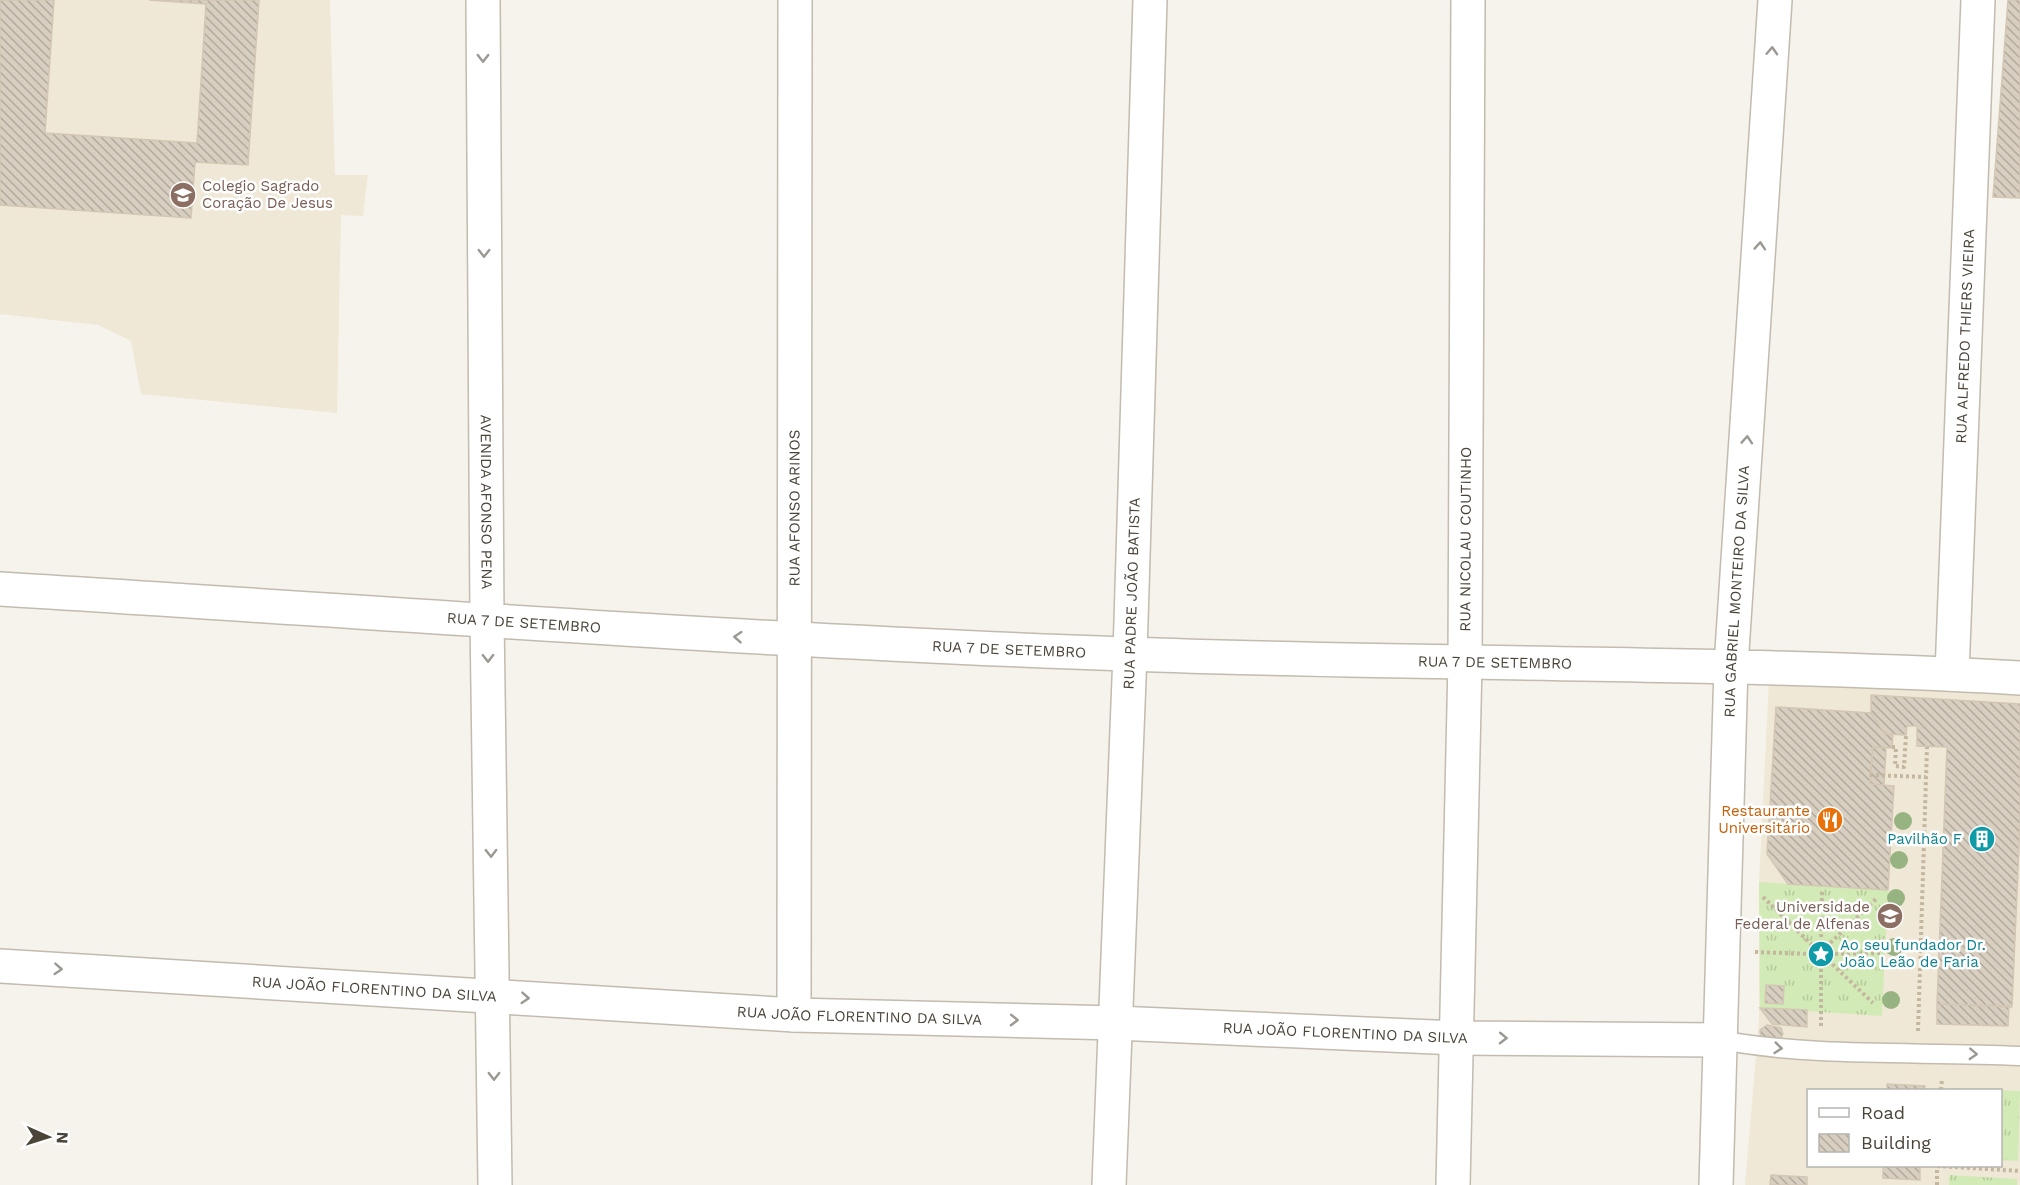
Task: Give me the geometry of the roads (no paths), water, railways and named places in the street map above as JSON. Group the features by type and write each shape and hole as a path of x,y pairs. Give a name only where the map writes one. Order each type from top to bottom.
{"street":[{"name":"AVENIDA AFONSO PENA","path":"483,0 487,619 495,1185"},
{"name":"RUA AFONSO ARINOS","path":"794,1015 795,0"},
{"name":"RUA PADRE JOÃO BATISTA","path":"1109,1185 1130,654 1150,0"},
{"name":"RUA NICOLAU COUTINHO","path":"1453,1185 1465,663 1468,0"},
{"name":"RUA GABRIEL MONTEIRO DA SILVA","path":"1716,1185 1731,666 1775,0"},
{"name":"RUA ALFREDO THIERS VIEIRA","path":"1952,674 1978,0"},
{"name":"RUA 7 DE SETEMBRO","path":"0,589 487,619 796,641 1130,654 1465,663 1731,666 2020,678"},
{"name":"RUA JOÃO FLORENTINO DA SILVA","path":"0,966 794,1015 1116,1023 1457,1038 1720,1040"}],"lane":[{"path":"1720,1040 1820,1053 1917,1052 2020,1056"}],"place":[{"name":"Colegio Sagrado Coração De Jesus","path":"183,195"},
{"name":"Restaurante Universitário","path":"1830,820"},
{"name":"Pavilhão F","path":"1982,839"},
{"name":"Universidade Federal de Alfenas","path":"1890,916"},
{"name":"Ao seu fundador Dr. João Leão de Faria","path":"1821,954"}]}
